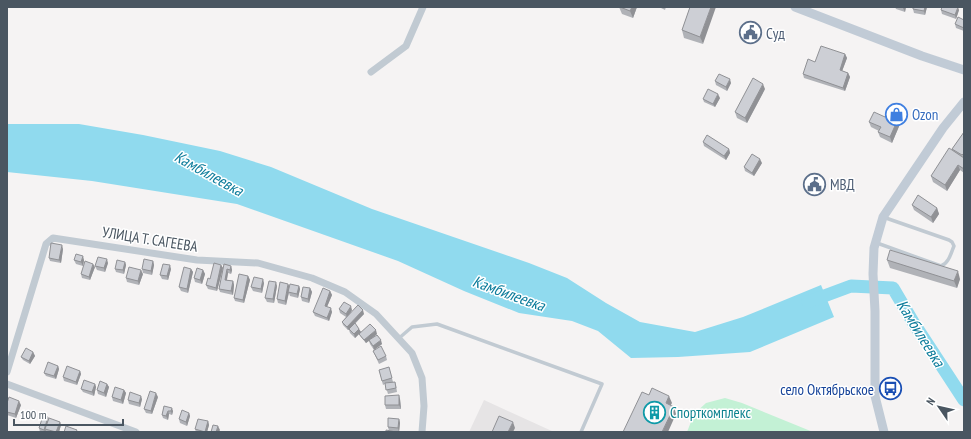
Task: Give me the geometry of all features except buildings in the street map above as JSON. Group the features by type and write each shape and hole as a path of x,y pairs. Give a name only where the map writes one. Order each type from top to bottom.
{"main road":[{"path":"795,7 922,56 964,70"},
{"path":"884,432 875,396 874,248 883,217 943,128 964,102"}],"street":[{"path":"371,72 406,46 423,7"},
{"name":"УЛИЦА Т. САГЕЕВА","path":"7,372 46,244 53,238 197,260 258,263 312,278 345,292 376,314 412,353 422,378 424,406 422,432"},
{"path":"7,384 136,432"}],"lane":[{"path":"876,243 941,266 948,261 954,246 949,240 883,217"},
{"path":"398,338 412,327 437,324 602,384 581,432"}],"shaded area":[{"path":"484,400 554,432 469,432"}],"green space":[{"path":"725,398 742,403 813,432 687,432 694,414 706,403"}],"water":[{"path":"7,124 79,124 143,135 220,151 271,167 372,209 529,263 567,278 606,303 640,322 695,332 743,317 821,285 834,317 750,352 678,357 631,358 598,331 572,321 519,313 464,291 398,261 237,204 92,181 7,172"}],"waterway":[{"name":"Камбилеевка","path":"808,302 851,286 893,288 913,322 964,400"}],"place":[{"name":"Суд","path":"751,33"},
{"name":"Ozon","path":"896,114"},
{"name":"МВД","path":"814,184"},
{"name":"село Октябрьское","path":"890,389"},
{"name":"Спорткомплекс","path":"655,412"}]}
